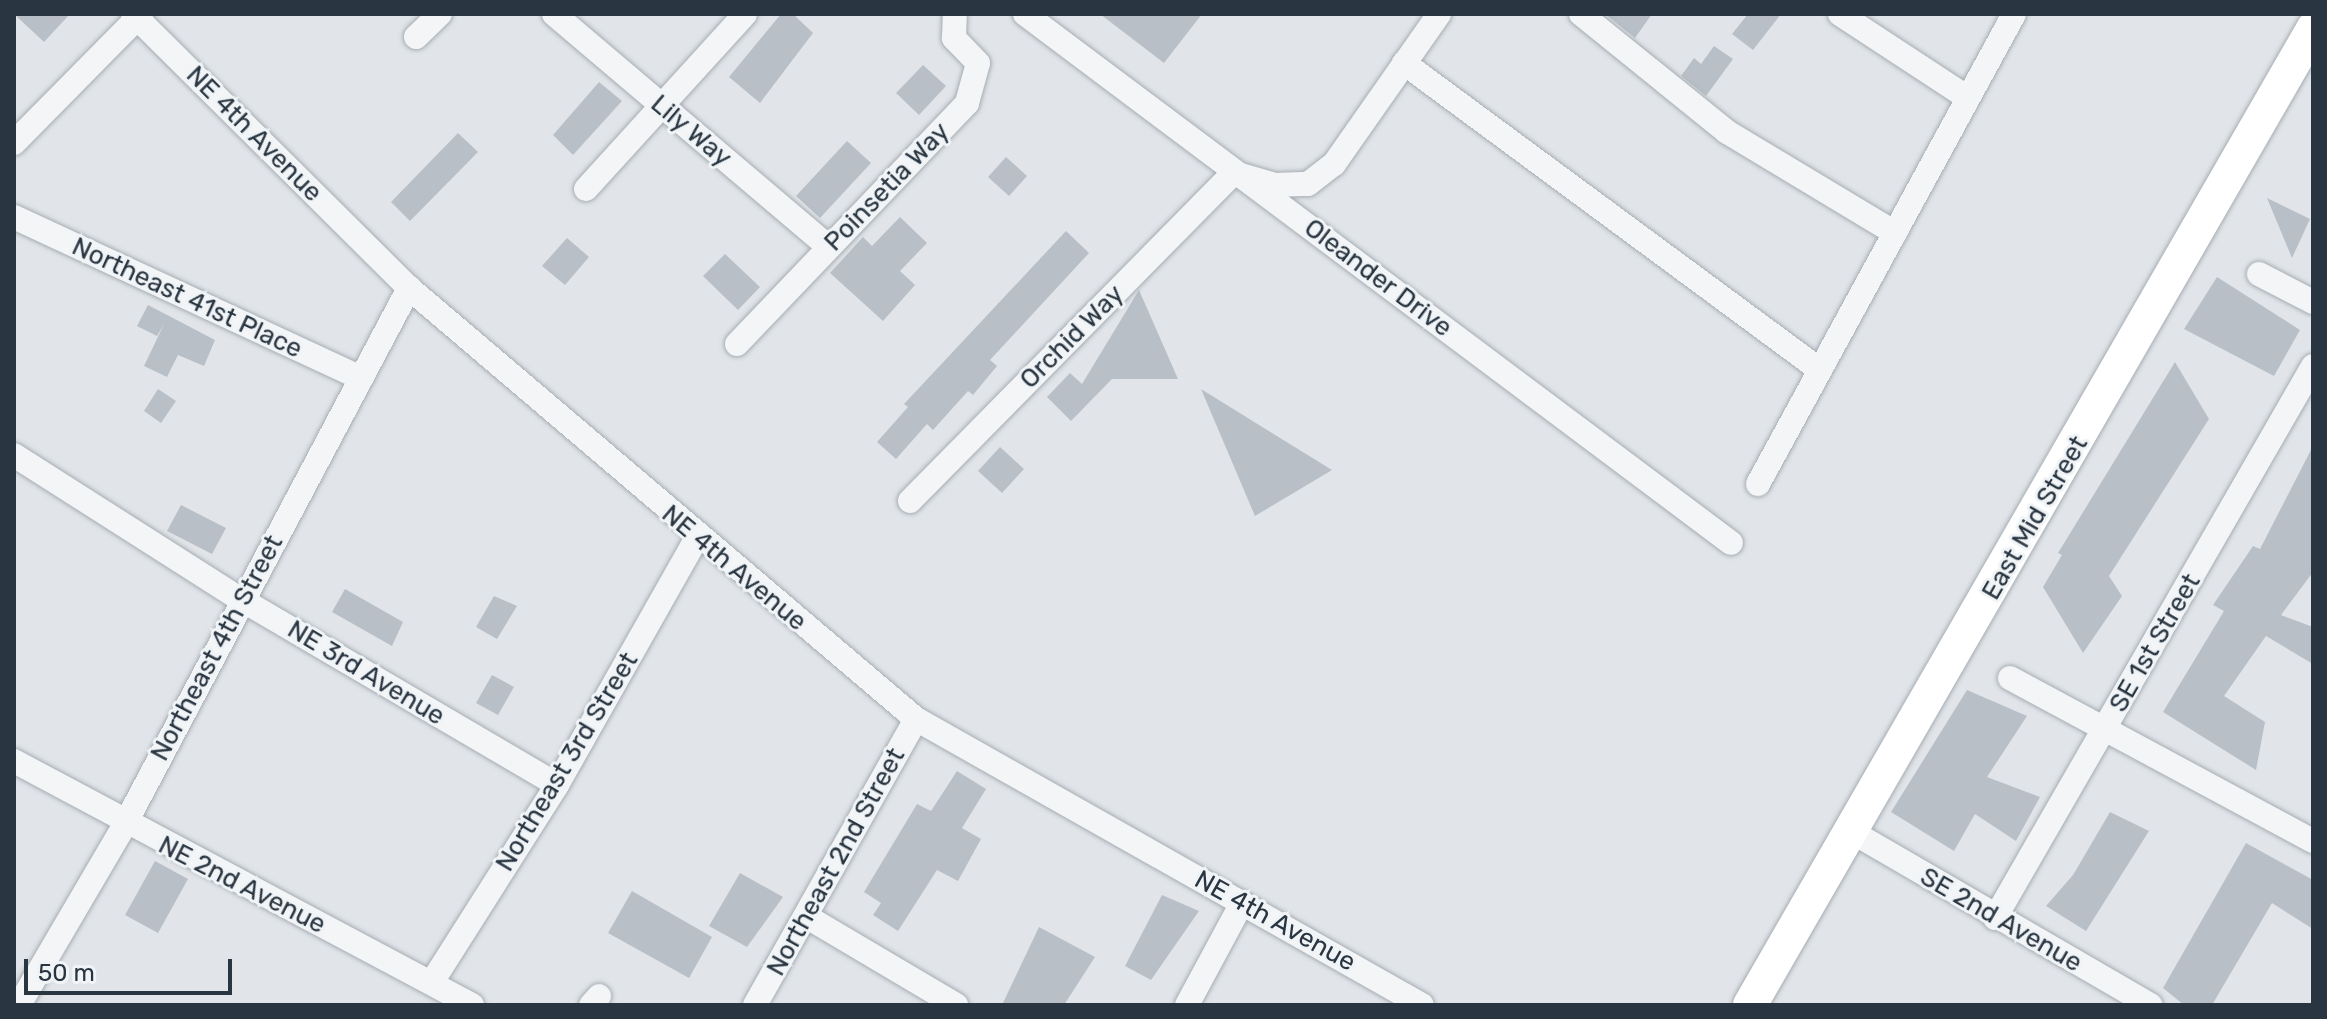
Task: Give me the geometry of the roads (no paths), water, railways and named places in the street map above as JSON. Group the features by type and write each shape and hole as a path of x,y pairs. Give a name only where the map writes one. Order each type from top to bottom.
{"street":[{"path":"416,37 440,14"},
{"name":"Lily Way","path":"554,14 829,247"},
{"path":"586,189 745,14"},
{"name":"Poinsetia Way","path":"737,344 967,103 978,63 954,38 955,14"},
{"name":"Oleander Drive","path":"1025,14 1731,543"},
{"path":"1234,173 1275,185 1308,184 1334,164 1439,14"},
{"path":"1581,14 1727,132 1895,233"},
{"path":"1840,14 1968,98"},
{"path":"1758,484 2014,14"},
{"path":"14,143 137,15"},
{"name":"NE 4th Avenue","path":"137,15 409,288 697,538 916,719 1422,1005"},
{"name":"East Mid Street","path":"1750,1005 2313,29"},
{"path":"1404,63 1820,370"},
{"name":"Orchid Way","path":"910,501 1234,173"},
{"name":"Northeast 41st Place","path":"14,217 361,378"},
{"path":"2259,274 2313,302"},
{"name":"Northeast 4th Street","path":"19,1005 125,824 409,288"},
{"name":"SE 1st Street","path":"1995,918 2108,727 2313,366"},
{"name":"NE 3rd Avenue","path":"14,455 242,600 557,785"},
{"name":"Northeast 3rd Street","path":"432,982 557,785 697,538"},
{"path":"2010,678 2108,727 2313,841"},
{"name":"Northeast 2nd Street","path":"755,1005 809,918 916,719"},
{"name":"NE 2nd Avenue","path":"14,761 125,824 472,1005"},
{"name":"SE 2nd Avenue","path":"1852,832 1995,918 2151,1005"},
{"path":"1187,1005 1242,903"},
{"path":"809,918 956,1005"}]}
